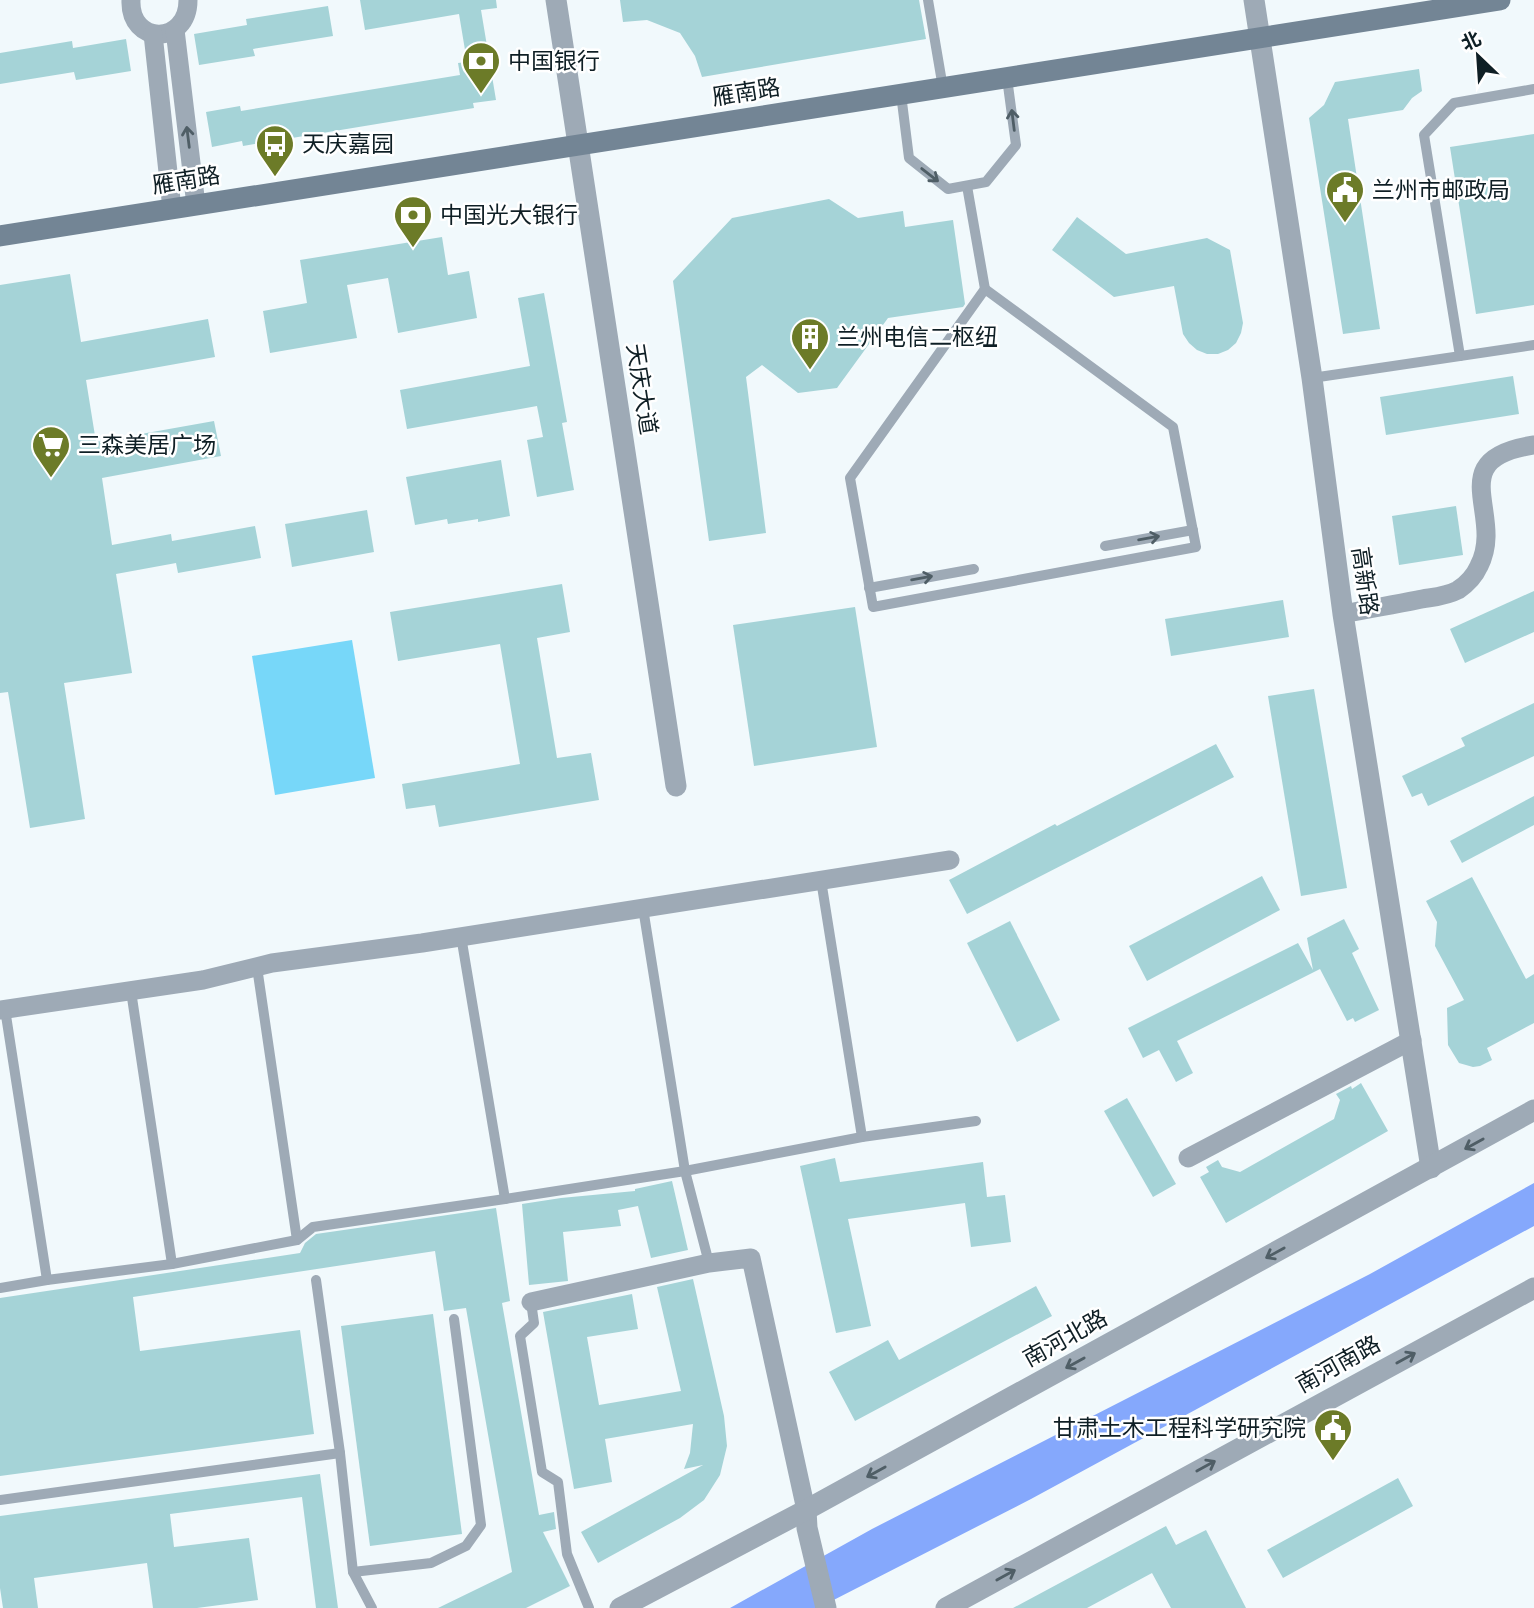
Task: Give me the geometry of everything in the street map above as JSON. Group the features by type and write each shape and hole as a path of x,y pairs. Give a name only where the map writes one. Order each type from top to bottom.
{"main road":[{"name":"雁南路","path":"0,236 1500,0"}],"street":[{"path":"131,0 130,10 135,21 142,29 153,34 175,30 188,12 188,0"},
{"name":"天庆大道","path":"556,0 676,786"},
{"name":"高新路","path":"1254,0 1312,378 1343,614 1431,1168"},
{"path":"175,30 196,205"},
{"path":"153,34 172,209"},
{"path":"1343,614 1442,597 1460,589 1475,575 1484,557 1487,537 1480,482 1485,470 1493,459 1504,452 1534,445"},
{"path":"2,1009 203,980 272,963 950,860"},
{"path":"1188,1158 1412,1040"},
{"name":"南河北路","path":"620,1608 806,1510 1534,1111"},
{"path":"531,1302 709,1263 751,1258 806,1510 809,1539 826,1608"},
{"name":"南河南路","path":"946,1608 1534,1288"}],"lane":[{"path":"928,0 943,88"},
{"path":"901,94 909,158 948,189 986,182 1016,145 1007,78"},
{"path":"1460,356 1424,135 1454,103 1534,89"},
{"path":"967,186 985,289 1173,427 1196,547 873,607 850,478 985,289"},
{"path":"1312,378 1534,345"},
{"path":"1105,545 1193,530"},
{"path":"869,588 974,569"},
{"path":"821,880 862,1137"},
{"path":"643,908 685,1171 709,1263"},
{"path":"461,936 505,1199"},
{"path":"257,967 297,1240"},
{"path":"131,991 172,1264"},
{"path":"2,1009 47,1280"},
{"path":"0,1288 172,1264 297,1240 313,1227 685,1171 862,1137 976,1121"},
{"path":"316,1280 353,1572 372,1608"},
{"path":"531,1302 534,1322 520,1336 542,1472 558,1482 567,1555 589,1608"},
{"path":"353,1572 431,1563 466,1546 481,1525 454,1319"},
{"path":"0,1500 340,1453"}],"shaded area":[{"path":"352,640 375,778 275,795 252,656"},
{"path":"1534,1183 1534,1226 1031,1499 818,1608 730,1608 872,1529 1370,1274"}],"building":[{"path":"360,0 496,0 497,8 481,10 496,100 473,103 474,108 243,146 242,141 212,147 206,112 240,106 241,111 460,75 458,63 467,62 459,14 365,30"},
{"path":"620,0 919,0 926,39 702,77 695,56 680,33 647,20 623,22"},
{"path":"328,6 333,36 253,49 255,56 199,65 194,34 247,25 246,19"},
{"path":"126,39 131,71 76,80 74,72 0,84 0,53 72,41 73,48"},
{"name":"兰州市邮政局","path":"1419,69 1422,91 1412,98 1403,110 1348,119 1380,329 1343,334 1309,118 1324,105 1335,82"},
{"path":"1534,134 1534,305 1476,314 1450,147"},
{"name":"兰州电信二枢纽","path":"829,199 858,218 903,211 905,227 953,220 965,304 963,307 888,318 837,388 798,393 762,365 746,377 766,533 709,541 673,281 732,218"},
{"path":"1077,217 1126,254 1207,238 1230,250 1243,323 1236,343 1218,354 1197,350 1183,334 1174,286 1114,297 1052,250"},
{"path":"442,237 448,275 469,271 477,318 398,333 388,278 347,285 357,338 270,353 263,311 307,303 300,260"},
{"name":"三森美居广场","path":"70,274 81,342 208,319 215,357 86,380 96,442 214,421 221,456 102,478 112,545 171,534 172,541 255,526 261,558 178,573 176,563 116,574 132,673 64,683 85,819 30,828 8,692 0,693 0,285"},
{"path":"544,293 567,422 562,423 574,490 537,497 527,440 543,437 537,406 407,429 400,390 530,366 518,298"},
{"path":"1513,376 1519,414 1386,435 1380,397"},
{"path":"501,460 510,516 448,524 447,519 415,525 406,477"},
{"path":"1456,506 1463,555 1399,565 1392,516"},
{"path":"367,510 374,552 292,567 285,524"},
{"path":"562,584 570,632 537,638 557,758 591,753 599,800 439,827 435,805 406,809 402,784 520,764 500,644 398,661 390,612"},
{"path":"1534,591 1534,632 1465,663 1450,629"},
{"path":"1283,600 1289,637 1171,656 1165,619"},
{"path":"855,607 877,747 754,766 733,625"},
{"path":"1314,689 1347,888 1301,896 1268,696"},
{"path":"1534,703 1534,756 1428,806 1422,793 1412,797 1402,776 1465,746 1461,738"},
{"path":"1216,744 1234,777 967,914 949,880"},
{"path":"1534,796 1534,825 1462,863 1450,841"},
{"path":"1262,876 1280,910 1147,981 1129,946"},
{"path":"1472,877 1526,979 1534,974 1534,1023 1487,1048 1492,1060 1473,1067 1459,1063 1448,1045 1447,1008 1464,1000 1435,946 1437,922 1426,901"},
{"path":"1344,919 1359,949 1352,953 1379,1010 1355,1022 1353,1018 1347,1021 1320,969 1177,1041 1193,1073 1176,1082 1159,1050 1143,1058 1128,1028 1298,943 1313,970 1307,938"},
{"path":"1010,921 1060,1020 1017,1042 967,943"},
{"path":"1361,1083 1388,1131 1226,1223 1200,1177 1209,1172 1206,1167 1218,1160 1222,1167 1240,1172 1334,1119 1340,1100 1336,1094"},
{"path":"1127,1098 1176,1184 1153,1197 1104,1111"},
{"path":"835,1158 840,1182 983,1162 987,1197 1005,1195 1011,1242 971,1247 965,1203 848,1219 871,1326 836,1333 800,1166"},
{"path":"672,1181 688,1250 651,1258 638,1206 618,1210 621,1226 563,1232 568,1281 529,1285 522,1204 635,1191"},
{"path":"496,1208 510,1301 502,1303 539,1515 554,1512 556,1529 543,1532 570,1586 526,1608 438,1608 512,1572 466,1308 444,1311 435,1251 133,1297 140,1351 300,1330 314,1434 0,1476 0,1298 300,1253 305,1243 316,1234"},
{"path":"693,1279 724,1416 727,1446 720,1475 704,1500 680,1518 598,1563 581,1532 703,1465 684,1469 690,1453 693,1424 605,1439 612,1482 574,1489 543,1312 632,1294 638,1329 587,1337 599,1405 681,1391 657,1287"},
{"path":"1036,1286 1052,1316 855,1421 829,1372 888,1340 899,1360"},
{"path":"433,1314 462,1534 370,1546 341,1326"},
{"path":"320,1474 338,1608 316,1608 302,1497 170,1514 174,1547 249,1538 258,1600 197,1608 153,1608 147,1563 34,1578 38,1608 3,1608 0,1588 0,1516"},
{"path":"1398,1478 1413,1506 1283,1578 1267,1550"},
{"path":"1166,1526 1176,1545 1206,1530 1246,1608 1171,1608 1152,1573 1087,1608 1013,1608"}],"place":[{"name":"中国银行","path":"481,95"},
{"name":"天庆嘉园","path":"275,178"},
{"name":"兰州市邮政局","path":"1345,224"},
{"name":"中国光大银行","path":"413,249"},
{"name":"兰州电信二枢纽","path":"810,371"},
{"name":"三森美居广场","path":"51,479"},
{"name":"甘肃土木工程科学研究院","path":"1333,1462"}]}
